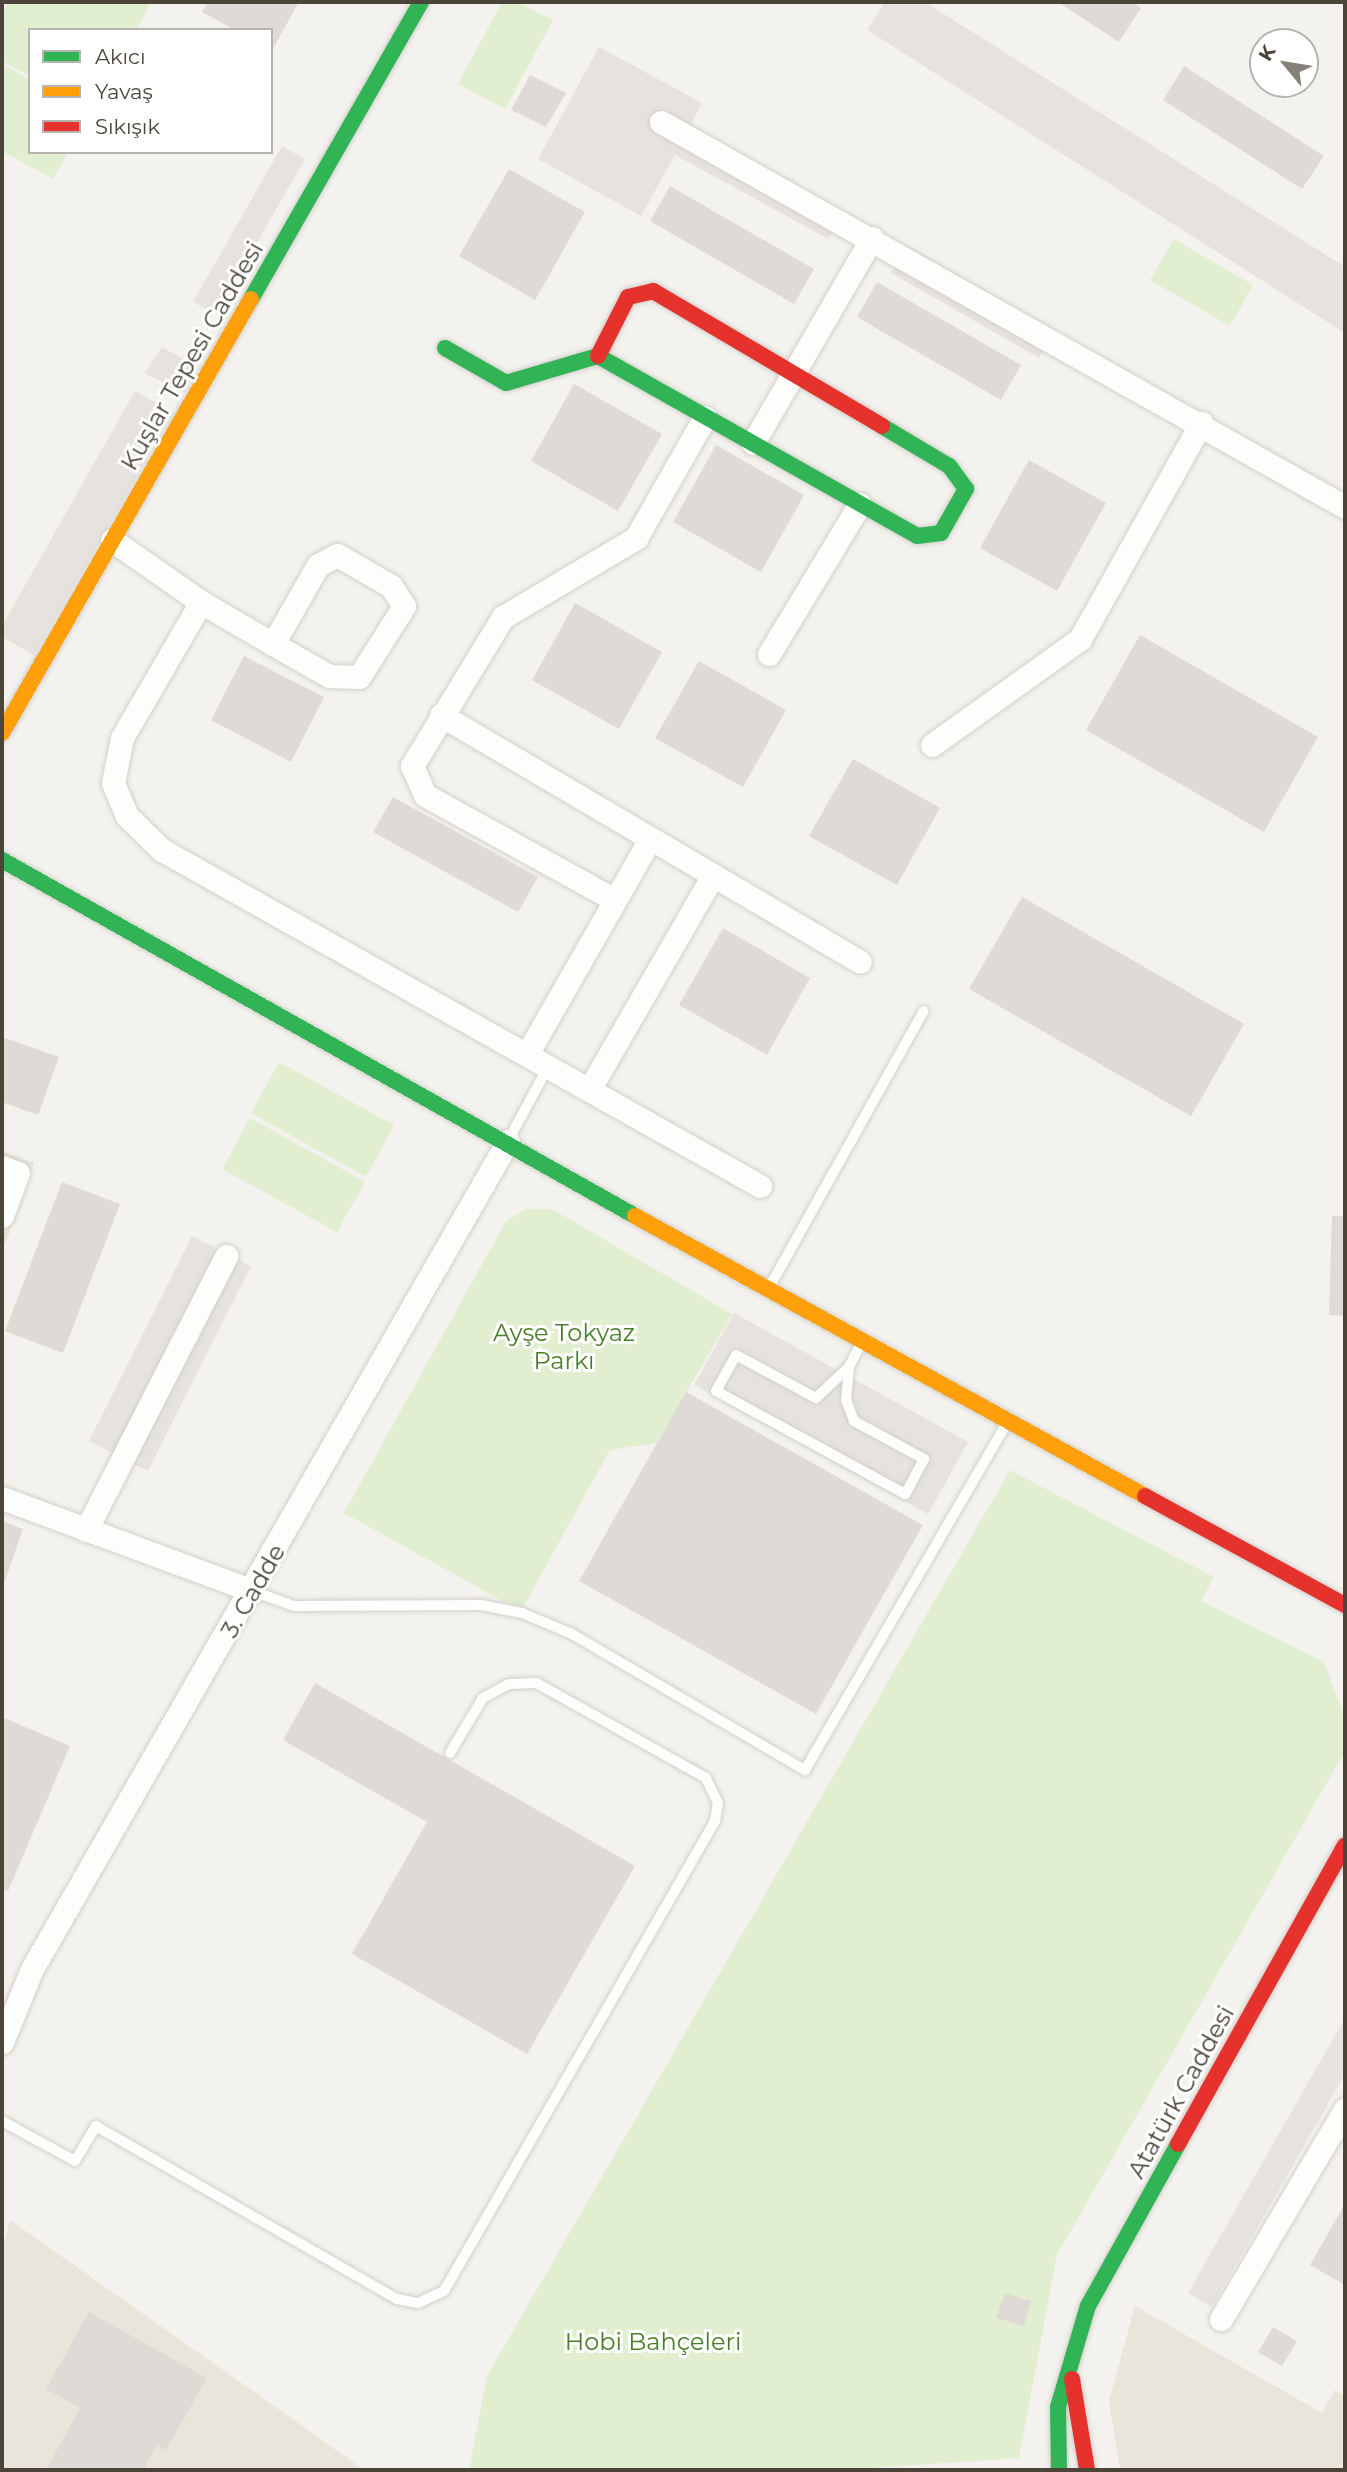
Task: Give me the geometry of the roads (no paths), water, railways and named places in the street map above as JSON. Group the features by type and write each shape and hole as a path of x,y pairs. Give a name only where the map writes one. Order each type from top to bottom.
{"street":[{"name":"Kuşlar Tepesi Caddesi","path":"2,733 421,2"},
{"path":"661,122 1201,423 1345,507"},
{"path":"753,443 872,238"},
{"path":"445,348 506,383 598,356 917,536 940,533 966,489 949,466 653,291 628,298 598,356"},
{"path":"615,900 425,795 412,766 503,617 636,538 705,417"},
{"path":"932,745 1080,639 1201,423"},
{"path":"769,654 860,504"},
{"path":"112,540 201,602 273,644 329,676 359,677 404,606 390,586 337,555 318,565 273,644"},
{"path":"201,602 122,738 113,783 127,816 162,849 760,1186"},
{"path":"441,715 860,962"},
{"path":"527,1054 650,839"},
{"path":"2,860 508,1141 862,1343 1344,1606"},
{"path":"589,1090 713,875"},
{"name":"3. Cadde","path":"2,2042 32,1969 253,1591 508,1141"},
{"path":"2,1167 18,1173 2,1216"},
{"path":"86,1530 226,1256"},
{"path":"2,1498 253,1591"},
{"name":"Atatürk Caddesi","path":"1059,2470 1058,2407 1088,2306 1345,1845"},
{"path":"1221,2319 1344,2116"},
{"name":"Atatürk Caddesi","path":"1070,2368 1087,2470"}],"lane":[{"path":"768,1290 924,1011"},
{"path":"508,1141 548,1067"},
{"path":"849,1367 846,1400 854,1421 925,1459 905,1494 716,1391 736,1355 816,1398 849,1367 862,1343"},
{"path":"253,1591 294,1606 481,1605 531,1616 805,1770 1008,1422"},
{"path":"2,2121 75,2161 96,2126 397,2299 418,2304 443,2291 715,1821 718,1803 706,1778 537,1683 509,1684 483,1698 450,1753"}],"park label":[{"name":"Ayşe Tokyaz Parkı","path":"564,1347"},
{"name":"Hobi Bahçeleri","path":"653,2342"}]}
